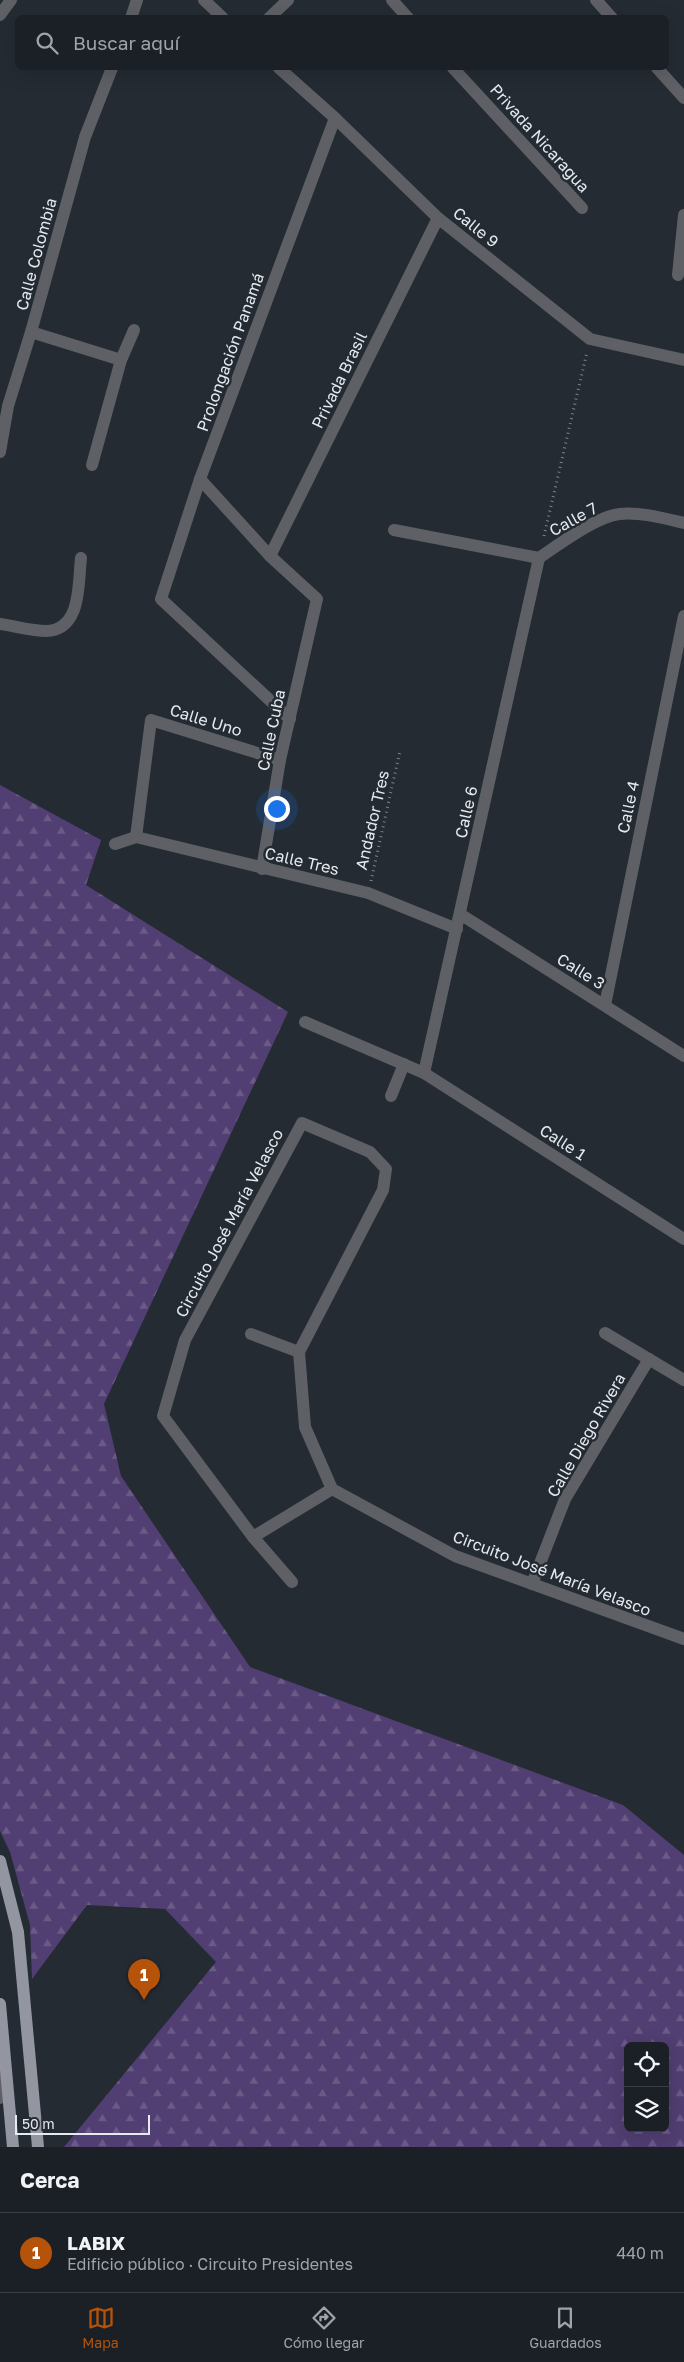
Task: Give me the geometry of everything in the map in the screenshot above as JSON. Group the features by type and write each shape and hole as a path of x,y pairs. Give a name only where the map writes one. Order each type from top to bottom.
{"main road":[{"path":"0,1861 18,1932 38,2147"},
{"path":"0,2004 13,2147"}],"street":[{"path":"0,15 11,0"},
{"path":"132,15 137,0"},
{"path":"204,0 220,15"},
{"path":"272,15 288,0"},
{"path":"392,0 405,15"},
{"path":"596,0 609,15"},
{"name":"Calle Colombia","path":"0,452 4,404 31,332 85,137 111,70"},
{"name":"Calle 9","path":"281,70 335,118 438,218 590,340 684,360"},
{"name":"Privada Nicaragua","path":"455,70 582,208"},
{"path":"659,70 684,98"},
{"name":"Prolongación Panamá","path":"290,719 161,599 200,479 335,118"},
{"path":"678,274 684,215"},
{"name":"Privada Brasil","path":"270,556 438,218"},
{"path":"92,465 121,360 134,330"},
{"path":"31,332 121,360"},
{"path":"200,479 270,556"},
{"name":"Calle 7","path":"539,558 586,528 618,514 649,515 684,523"},
{"path":"394,530 539,558"},
{"name":"Calle Cuba","path":"262,869 280,760 317,599 270,556"},
{"path":"0,624 47,631 62,625 76,611 81,558"},
{"name":"Calle 6","path":"424,1073 539,558"},
{"name":"Calle 4","path":"605,1005 684,616"},
{"name":"Calle Uno","path":"136,836 151,720 280,760"},
{"path":"115,844 136,836"},
{"name":"Calle Tres","path":"136,836 262,869 368,893 457,929"},
{"name":"Calle 3","path":"460,914 684,1056"},
{"name":"Calle 1","path":"305,1022 424,1073 684,1239"},
{"path":"392,1096 404,1064"},
{"name":"Circuito José María Velasco","path":"253,1537 163,1416 185,1340 302,1123 370,1152 386,1169 383,1190 299,1352"},
{"path":"605,1333 684,1380"},
{"path":"251,1334 299,1352 305,1427 332,1489 253,1537 292,1582"},
{"name":"Calle Diego Rivera","path":"532,1584 565,1499 649,1359"},
{"name":"Circuito José María Velasco","path":"332,1489 455,1556 684,1639"},
{"path":"0,2098 6,2071"}],"path":[{"path":"539,558 590,340"},
{"name":"Andador Tres","path":"368,893 400,752"}],"green space":[{"path":"0,785 101,840 86,885 288,1012 104,1404 121,1476 250,1667 623,1805 684,1855 684,2147 64,2147 216,1962 165,1909 87,1905 32,1979 30,1925 10,1852 0,1831"}],"place":[{"name":"LABIX","path":"144,2000"}]}
